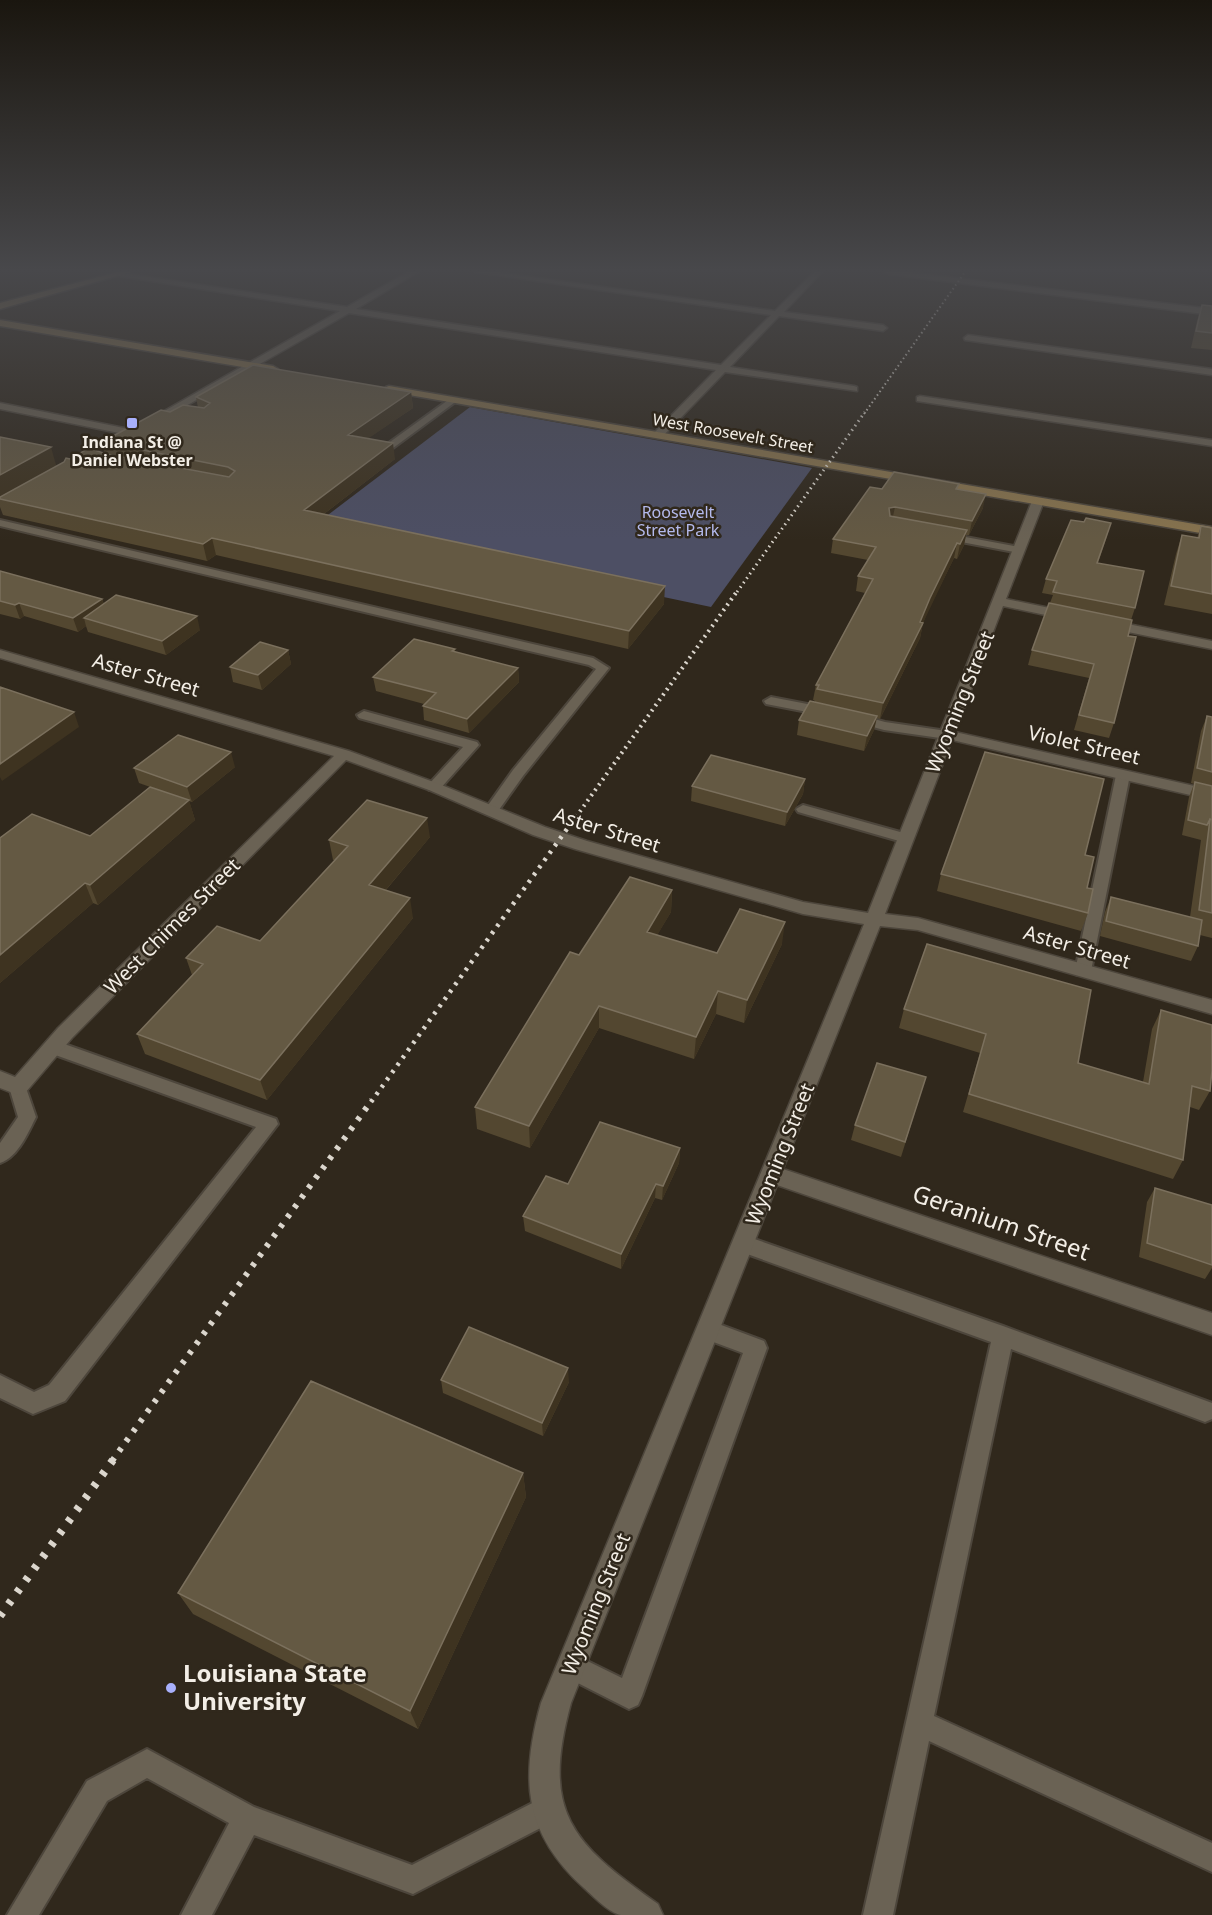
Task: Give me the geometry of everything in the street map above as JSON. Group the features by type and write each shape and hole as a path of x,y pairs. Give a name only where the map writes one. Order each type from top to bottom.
{"main road":[{"path":"224,361 285,371"},
{"name":"West Roosevelt Street","path":"375,387 1212,531"}],"street":[{"path":"117,443 259,361"},
{"path":"674,361 854,389"},
{"path":"658,435 730,361"},
{"path":"1136,361 1212,372"},
{"path":"920,399 1212,443"},
{"path":"0,406 143,428"},
{"name":"Wyoming Street","path":"546,1810 542,1783 545,1746 556,1703 874,920 1038,501"},
{"path":"1000,602 1212,645"},
{"name":"Aster Street","path":"0,654 344,754 434,787 539,831 602,852 803,908 874,920 918,924 1212,1007"},
{"name":"Violet Street","path":"946,735 1212,795"},
{"name":"West Chimes Street","path":"18,1087 53,1047 344,754"},
{"path":"0,1079 18,1087"},
{"name":"Geranium Street","path":"772,1173 1212,1324"},
{"path":"546,1810 556,1832 572,1856 611,1890 647,1915"}],"lane":[{"path":"386,449 454,400"},
{"path":"170,412 188,416"},
{"path":"0,523 593,662 603,668 518,773 491,811"},
{"path":"927,533 1019,550"},
{"path":"771,701 885,726 946,735"},
{"path":"364,715 472,745 434,787"},
{"path":"1083,971 1123,775"},
{"path":"802,809 906,838"},
{"path":"0,1386 33,1403 57,1393 269,1124 53,1047"},
{"path":"0,1155 11,1144 27,1117 18,1087"},
{"path":"743,1244 1003,1336 1205,1411"},
{"path":"571,1666 629,1696 756,1348 708,1330"},
{"path":"878,1915 1003,1336"},
{"path":"920,1723 1212,1858"},
{"path":"22,1915 97,1791 147,1763 247,1818 413,1880 546,1810"},
{"path":"196,1915 247,1818"}],"green space":[{"name":"Roosevelt Street Park","path":"470,407 812,468 711,607 316,524"}],"building":[{"path":"253,365 411,392 348,435 393,443 304,510 665,586 629,631 212,538 203,544 0,499 64,462 66,458 70,459 89,448 106,454 229,477 235,471 228,467 102,442 161,410 170,412 183,405 204,408 210,403 196,397"},
{"path":"0,437 51,447 0,475"},
{"path":"894,472 959,484 956,489 986,494 972,521 895,507 889,508 890,516 967,530 960,544 957,543 930,598 920,622 923,623 883,703 817,689 819,685 816,685 873,579 858,576 876,547 833,539 870,487 882,489"},
{"path":"1086,518 1111,523 1097,563 1144,571 1135,608 1053,592 1057,581 1046,579 1071,520 1084,522"},
{"path":"1201,526 1212,528 1212,594 1171,586 1182,535 1199,538"},
{"path":"0,571 102,599 73,618 19,603 15,605 0,601"},
{"path":"116,595 197,616 162,641 84,618"},
{"path":"1049,603 1132,620 1128,636 1136,637 1114,723 1079,715 1094,664 1032,650"},
{"path":"414,639 518,668 467,719 423,706 436,693 373,677"},
{"path":"260,642 288,650 258,675 230,667"},
{"path":"0,687 74,712 0,764"},
{"path":"810,701 877,716 867,736 799,720"},
{"path":"1207,716 1212,717 1212,772 1197,768"},
{"path":"178,735 231,752 187,787 134,768"},
{"path":"985,752 1104,779 1085,855 1094,857 1087,888 1093,889 1088,913 941,874"},
{"path":"711,755 805,779 787,812 692,786"},
{"path":"1195,782 1212,786 1212,820 1210,819 1207,825 1188,820"},
{"path":"150,787 189,800 90,885 85,883 0,955 0,838 32,814 90,836"},
{"path":"367,800 427,818 369,885 410,898 260,1080 137,1034 203,964 186,958 217,926 260,941 348,846 329,840"},
{"path":"1210,819 1212,820 1212,913 1199,910"},
{"path":"630,877 672,890 647,932 717,953 740,909 785,922 747,1000 718,991 696,1037 599,1006 529,1126 475,1107 570,952 579,955"},
{"path":"1111,897 1202,920 1198,946 1106,921"},
{"path":"927,944 1091,990 1078,1063 1149,1084 1161,1010 1212,1025 1210,1091 1192,1086 1183,1160 969,1094 986,1034 904,1009"},
{"path":"877,1063 926,1077 905,1142 855,1125"},
{"path":"600,1122 680,1148 663,1186 656,1184 621,1254 523,1216 546,1176 568,1184"},
{"path":"1155,1188 1212,1205 1212,1265 1147,1243"},
{"path":"469,1327 568,1368 542,1423 441,1380"},
{"path":"311,1381 523,1473 410,1711 178,1593"}],"railway":[{"path":"864,414 901,361"},
{"path":"737,592 865,412"},
{"path":"576,817 738,590"},
{"path":"371,1102 577,815"},
{"path":"112,1461 372,1100"},
{"path":"0,1616 113,1460"}],"place":[{"name":"Indiana St @ Daniel Webster","path":"132,423"},
{"name":"Louisiana State University","path":"171,1688"}]}
